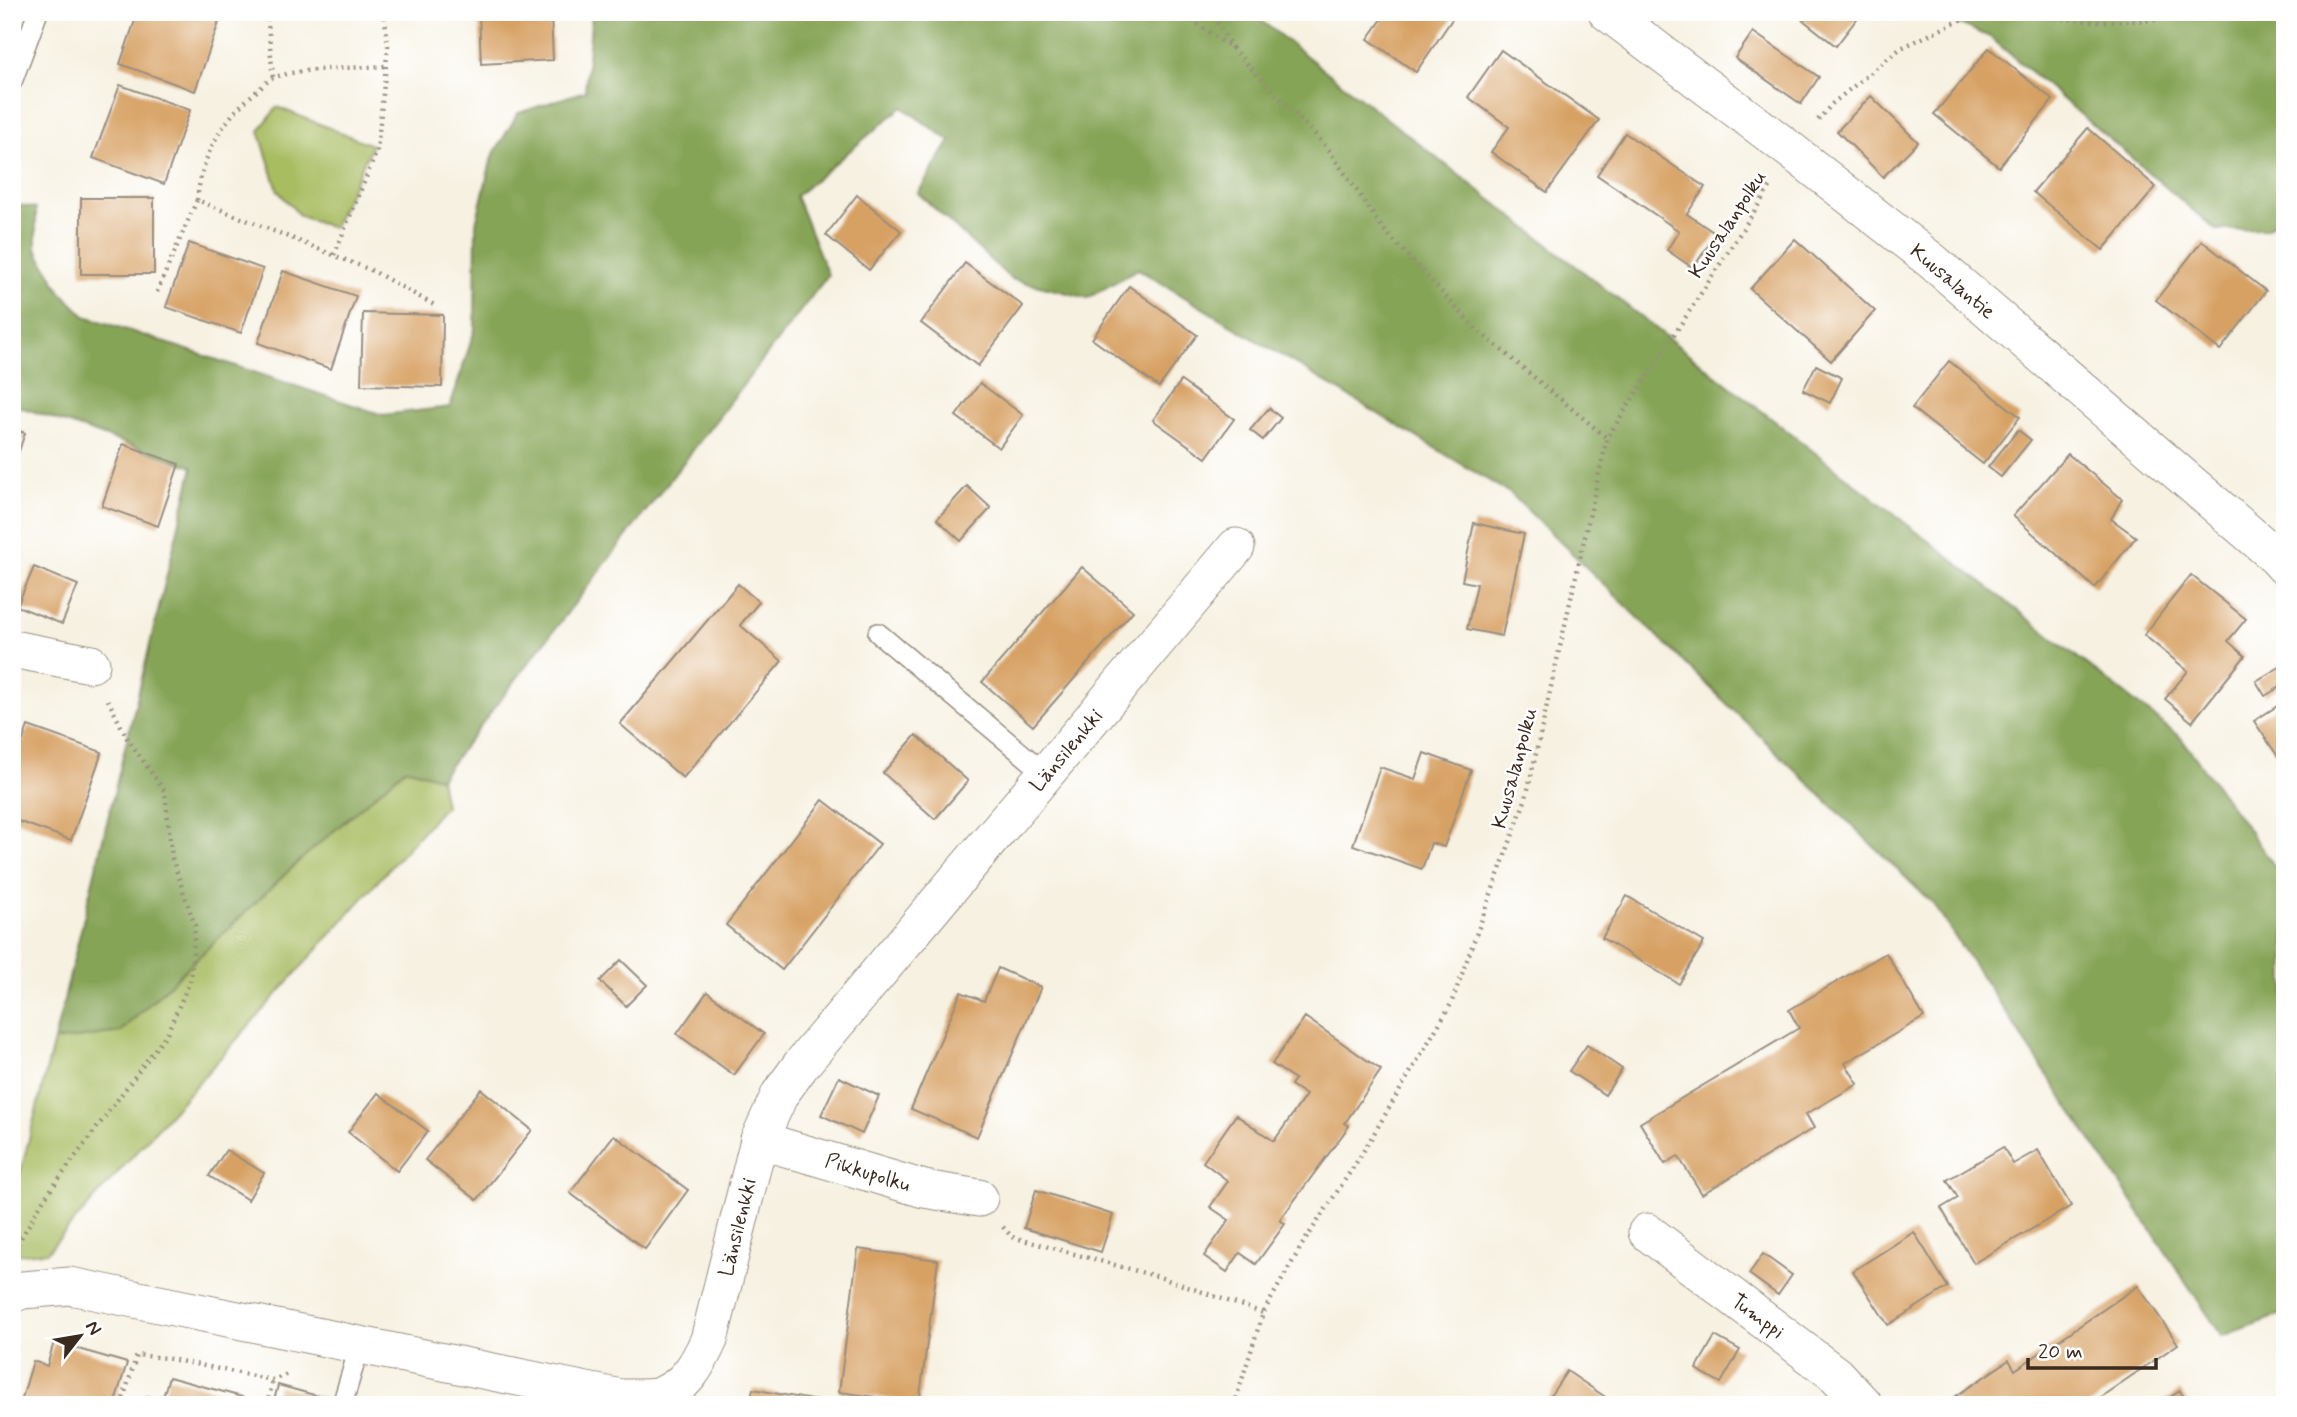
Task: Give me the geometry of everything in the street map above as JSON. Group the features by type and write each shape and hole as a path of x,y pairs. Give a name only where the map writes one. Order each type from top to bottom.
{"street":[{"name":"Kuusalantie","path":"1606,12 1798,145 2281,554"},
{"name":"Länsilenkki","path":"12,1294 23,1290 70,1286 621,1398 658,1396 679,1386 698,1366 709,1340 759,1140 780,1094 801,1065 1236,547"},
{"path":"12,649 91,664"},
{"name":"Pikkupolku","path":"759,1140 925,1189 979,1198"},
{"name":"Tumppi","path":"1647,1232 1836,1375 1864,1405"}],"lane":[{"path":"12,82 38,12"},
{"path":"878,633 1045,773"},
{"path":"344,1397 360,1345"}],"path":[{"path":"267,12 273,78"},
{"path":"334,255 377,150 387,46 384,12"},
{"path":"1180,12 1232,48 1326,146 1383,229 1476,328 1607,438"},
{"path":"1210,12 1232,48"},
{"path":"1978,12 2031,14 2102,22 2214,18 2232,12"},
{"name":"Kuusalanpolku","path":"1234,1405 1263,1312 1451,1004 1526,798 1607,438 1798,145 1833,103 1901,48 1978,12"},
{"path":"157,292 197,200 199,180 214,139 239,105 273,78 305,72 385,66"},
{"path":"197,200 373,271 436,306"},
{"path":"12,1254 44,1199 167,1033 191,979 195,926 172,858 165,792 127,738 91,664"},
{"path":"979,1198 1012,1237 1158,1277 1263,1312"},
{"path":"121,1405 137,1355 165,1358 273,1380 291,1373 344,1397"},
{"path":"267,1405 273,1380"}],"green space":[{"path":"592,12 1250,12 2181,738 2285,880 2285,1313 2222,1336 1933,904 1511,494 1138,269 1088,298 1011,279 918,193 950,141 902,107 796,196 828,275 440,778 406,768 299,861 120,1032 54,1041 193,467 12,404 12,204 36,208 36,249 61,292 85,316 383,415 450,407 475,329 476,223 492,157 518,113 585,91"},
{"path":"1932,12 2285,12 2285,215 2266,229 2216,230 1990,37"},
{"path":"277,107 372,145 333,228 300,216 278,191 259,131"},
{"path":"406,768 440,778 445,806 47,1252 12,1255 12,1191 21,1170 54,1041 120,1032 299,861"}],"building":[{"path":"138,12 190,12 219,22 195,91 120,64"},
{"path":"479,12 551,12 553,60 481,64"},
{"path":"1387,12 1457,12 1416,72 1368,39"},
{"path":"1793,12 1862,12 1836,46"},
{"path":"1753,32 1819,77 1801,104 1735,58"},
{"path":"1989,48 2053,100 1999,167 1934,114"},
{"path":"1501,50 1599,120 1547,192 1491,152 1509,127 1468,97"},
{"path":"120,85 190,110 164,184 93,158"},
{"path":"1871,96 1918,142 1883,177 1837,131"},
{"path":"2088,128 2156,187 2103,250 2033,192"},
{"path":"1625,133 1705,187 1687,214 1716,234 1693,268 1667,250 1679,231 1597,175"},
{"path":"857,195 901,231 869,270 826,235"},
{"path":"81,198 154,198 154,274 81,274"},
{"path":"1795,239 1875,311 1831,361 1750,289"},
{"path":"2202,241 2266,291 2220,350 2156,300"},
{"path":"189,243 263,269 241,333 166,307"},
{"path":"965,263 1023,306 978,366 921,323"},
{"path":"283,271 356,296 331,369 258,343"},
{"path":"1129,286 1197,335 1159,387 1092,339"},
{"path":"363,313 443,315 442,387 361,385"},
{"path":"1949,361 2020,417 1983,464 1912,408"},
{"path":"1816,365 1842,378 1830,403 1803,390"},
{"path":"1181,381 1234,419 1206,458 1153,420"},
{"path":"980,383 1023,415 999,448 956,416"},
{"path":"1269,408 1281,418 1263,440 1250,430"},
{"path":"12,429 25,433 13,469 12,469"},
{"path":"2018,430 2031,440 2001,477 1988,467"},
{"path":"123,444 179,464 158,526 102,506"},
{"path":"2068,454 2122,499 2111,519 2136,537 2095,588 2013,516"},
{"path":"967,486 991,508 961,541 937,519"},
{"path":"1474,523 1524,534 1502,636 1467,629 1477,584 1462,581"},
{"path":"34,567 78,585 62,624 17,606"},
{"path":"1082,567 1133,611 1033,726 982,682"},
{"path":"2191,575 2246,619 2228,641 2245,656 2192,722 2165,699 2188,671 2144,635"},
{"path":"738,584 759,602 740,625 782,661 683,778 620,724"},
{"path":"2285,664 2285,684 2265,696 2256,681"},
{"path":"2285,701 2285,762 2283,764 2254,721"},
{"path":"28,726 102,752 71,840 12,819 12,771"},
{"path":"916,735 968,781 935,819 883,773"},
{"path":"1424,753 1471,770 1444,847 1431,843 1422,869 1353,845 1380,767 1415,779"},
{"path":"823,800 880,844 782,970 726,925"},
{"path":"1627,896 1704,942 1679,984 1602,938"},
{"path":"1886,953 1924,1017 1845,1063 1858,1084 1806,1114 1814,1128 1702,1194 1678,1156 1665,1164 1640,1123 1799,1028 1789,1010"},
{"path":"621,960 647,985 626,1006 600,981"},
{"path":"998,968 1041,987 977,1137 911,1109 961,992 984,1001"},
{"path":"707,992 764,1034 734,1075 677,1034"},
{"path":"1305,1017 1381,1070 1345,1123 1349,1126 1280,1220 1285,1224 1256,1264 1240,1253 1227,1272 1204,1256 1229,1220 1210,1207 1228,1181 1203,1162 1236,1115 1274,1141 1306,1095 1291,1085 1295,1079 1272,1064"},
{"path":"1587,1045 1622,1069 1605,1095 1569,1071"},
{"path":"839,1077 879,1096 862,1134 821,1115"},
{"path":"481,1089 532,1130 477,1200 425,1160"},
{"path":"378,1093 428,1131 397,1171 348,1132"},
{"path":"614,1135 688,1190 645,1249 570,1193"},
{"path":"2003,1147 2013,1164 2038,1150 2071,1206 1974,1263 1941,1208 1958,1198 1947,1180"},
{"path":"226,1150 264,1173 248,1200 209,1176"},
{"path":"1036,1190 1113,1215 1101,1252 1024,1228"},
{"path":"1914,1232 1948,1287 1888,1325 1853,1271"},
{"path":"858,1249 938,1260 919,1403 839,1392"},
{"path":"1763,1254 1792,1275 1778,1295 1749,1274"},
{"path":"2138,1286 2178,1344 2089,1405 1943,1405 2009,1360 2015,1370"},
{"path":"1715,1336 1740,1350 1721,1383 1696,1369"},
{"path":"54,1342 127,1363 114,1405 20,1405 33,1361 47,1366"},
{"path":"1567,1371 1617,1405 1544,1405"},
{"path":"169,1377 242,1397 240,1405 145,1405 148,1396 162,1400"},
{"path":"278,1385 325,1398 323,1405 273,1405"},
{"path":"753,1389 828,1403 828,1405 749,1405"},
{"path":"2180,1391 2189,1405 2158,1405"}]}
